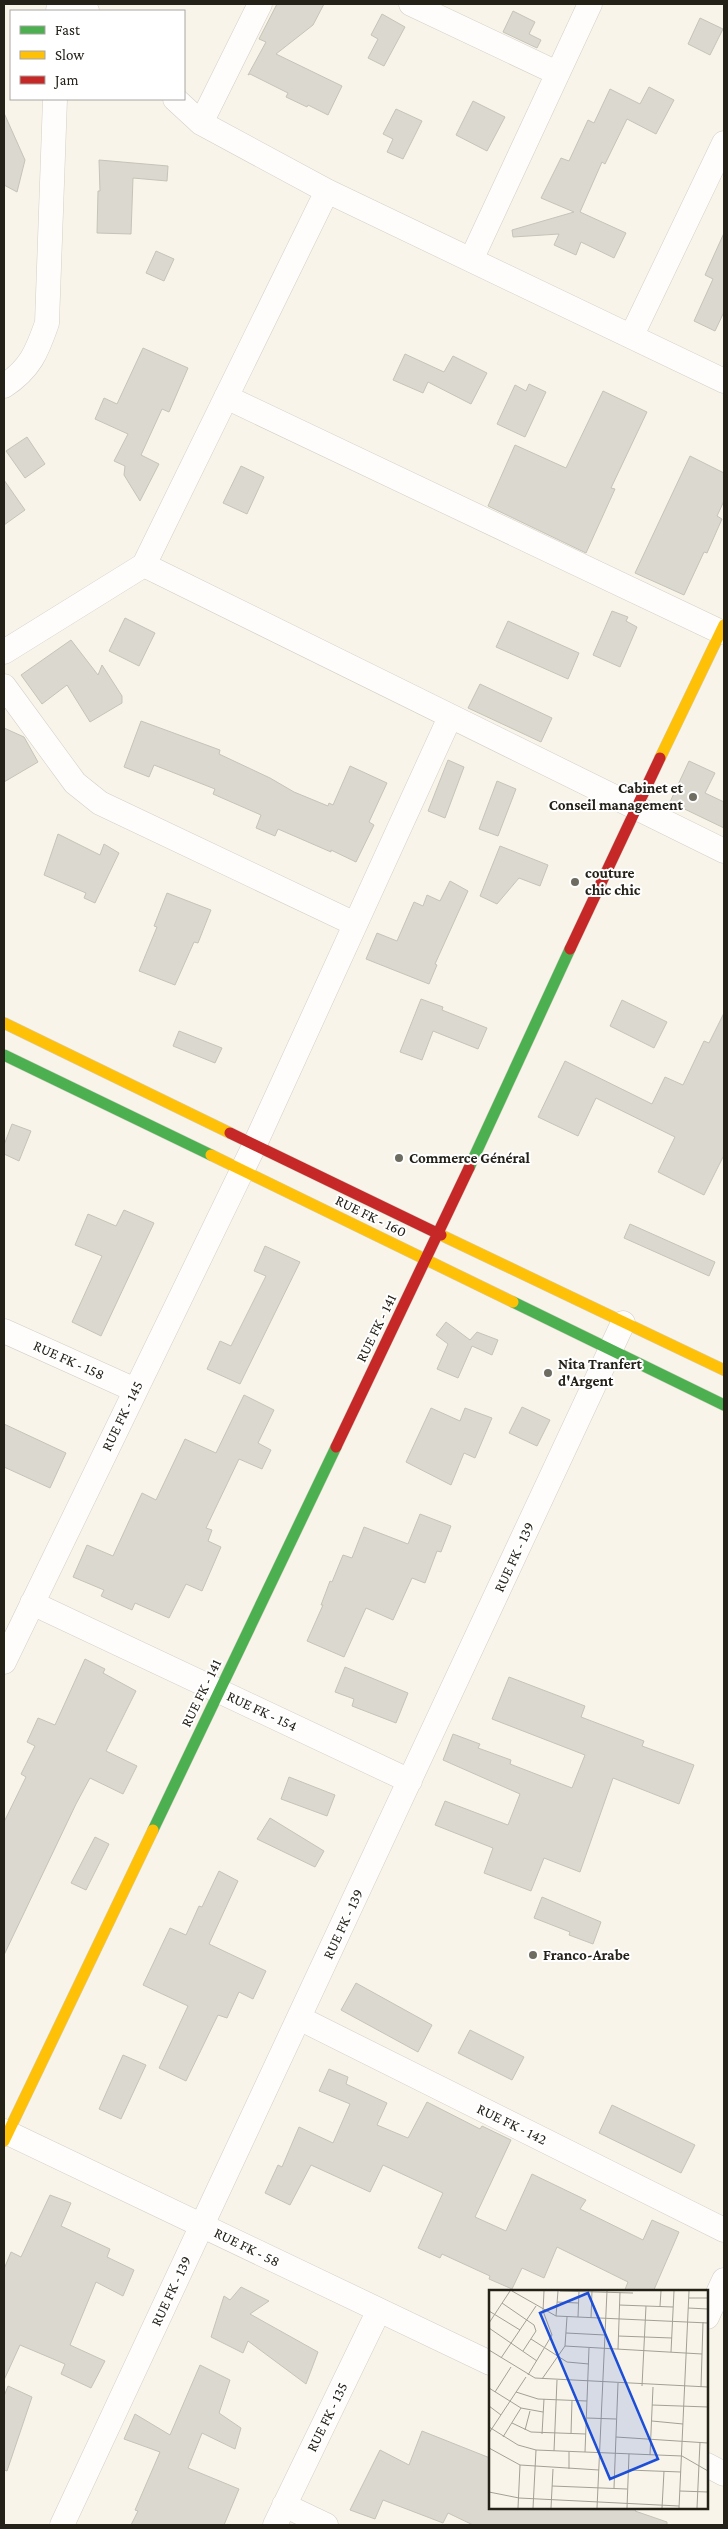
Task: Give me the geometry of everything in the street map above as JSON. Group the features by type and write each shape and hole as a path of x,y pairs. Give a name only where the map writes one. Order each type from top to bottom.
{"street":[{"path":"201,123 260,4"},
{"path":"411,4 557,73"},
{"path":"471,260 590,4"},
{"path":"4,386 20,375 36,352 47,323 55,100"},
{"path":"175,100 201,123 327,191 632,335 724,381"},
{"path":"632,335 724,143"},
{"path":"4,652 144,565 327,191"},
{"path":"226,398 722,629"},
{"path":"144,565 724,851"},
{"name":"RUE FK - 141","path":"5,2135 426,1259 636,806 722,629"},
{"path":"4,686 75,783 100,803 355,924"},
{"name":"RUE FK - 145","path":"4,1662 240,1170 255,1144 450,716"},
{"name":"RUE FK - 160","path":"4,1022 623,1323 724,1370"},
{"name":"RUE FK - 160","path":"4,1055 724,1405"},
{"name":"RUE FK - 139","path":"62,2525 623,1323"},
{"name":"RUE FK - 158","path":"4,1330 134,1390"},
{"name":"RUE FK - 154","path":"32,1603 410,1780"},
{"name":"RUE FK - 142","path":"299,2018 724,2230"},
{"name":"RUE FK - 58","path":"5,2135 202,2225 489,2363"},
{"path":"708,2315 724,2280"},
{"name":"RUE FK - 135","path":"279,2515 379,2310"},
{"path":"708,2466 724,2474"},
{"path":"279,2515 326,2525"}],"building":[{"path":"277,4 324,4 313,25 276,54 342,86 328,115 286,97 288,93 250,74 248,75 266,42 259,39"},
{"path":"513,11 535,22 529,34 541,40 537,48 503,32"},
{"path":"382,14 405,27 384,66 368,58 378,39 371,35"},
{"path":"700,18 723,29 710,55 688,44"},
{"path":"649,87 674,100 656,134 627,119 605,164 602,162 580,212 626,233 614,258 581,242 576,255 554,245 559,234 513,237 512,230 574,212 541,198 561,158 569,161 588,120 594,123 610,89 640,104"},
{"path":"473,101 505,117 487,151 456,135"},
{"path":"396,109 422,121 403,159 387,152 393,139 383,134"},
{"path":"4,113 25,160 17,192 4,185"},
{"path":"99,160 168,166 167,181 133,178 131,234 97,233 98,191 100,191"},
{"path":"724,233 724,312 715,331 694,321 713,279 705,275"},
{"path":"156,251 174,259 164,281 146,273"},
{"path":"143,348 188,368 169,412 162,409 141,455 159,464 140,501 124,475 125,466 114,461 128,434 95,419 104,398 117,404"},
{"path":"405,354 444,372 453,356 487,373 471,404 428,382 423,393 393,380"},
{"path":"529,384 546,392 525,437 497,424 515,385 526,391"},
{"path":"603,391 647,412 611,488 615,489 586,553 488,506 515,445 566,468"},
{"path":"27,437 45,464 25,478 6,451"},
{"path":"690,456 724,473 724,501 717,516 722,519 707,553 704,552 684,595 635,573"},
{"path":"241,466 264,477 247,514 223,503"},
{"path":"4,480 25,510 4,525"},
{"path":"612,611 628,617 626,621 637,627 620,667 593,655"},
{"path":"125,618 155,633 139,666 109,651"},
{"path":"508,621 579,653 568,679 496,647"},
{"path":"71,640 98,675 102,665 122,696 122,703 90,722 67,685 42,704 21,675"},
{"path":"480,684 552,718 541,742 468,708"},
{"path":"141,721 220,750 219,754 270,778 294,792 328,806 329,803 333,805 350,766 387,783 369,822 374,825 356,862 278,829 275,836 256,828 261,815 213,794 215,789 154,765 149,777 124,767"},
{"path":"4,728 24,737 38,762 4,782"},
{"path":"448,760 464,767 445,818 428,811"},
{"name":"Cabinet et Conseil management","path":"689,761 715,773 705,793 724,802 724,828 670,802"},
{"path":"497,781 516,789 498,836 479,829"},
{"path":"58,834 100,855 104,844 119,853 95,903 84,898 86,893 44,875"},
{"path":"500,846 548,865 540,886 519,878 497,904 480,896"},
{"path":"450,881 468,891 435,964 437,965 429,984 366,959 377,933 397,941 414,902 423,906 427,895 440,901"},
{"path":"167,893 211,910 198,943 194,942 175,985 139,971 157,927 154,926"},
{"path":"421,999 443,1007 442,1010 487,1028 478,1049 433,1031 422,1060 400,1052"},
{"path":"622,1000 667,1022 654,1048 610,1026"},
{"path":"724,1013 724,1155 704,1195 658,1172 675,1137 596,1098 578,1136 538,1117 565,1061 652,1104 665,1077 683,1085 704,1041 709,1043"},
{"path":"179,1031 222,1048 215,1063 173,1046"},
{"path":"12,1124 31,1131 19,1161 4,1154 4,1145"},
{"path":"124,1210 154,1223 101,1336 72,1322 102,1256 75,1245 88,1214 116,1226"},
{"path":"630,1224 715,1262 709,1276 624,1238"},
{"path":"265,1246 300,1262 240,1384 207,1369 220,1341 231,1346 266,1276 254,1271"},
{"path":"446,1322 470,1340 477,1332 498,1340 492,1355 472,1346 458,1378 437,1369 448,1344 436,1335"},
{"path":"244,1395 274,1410 258,1443 271,1450 262,1469 239,1459 206,1528 212,1530 208,1541 221,1547 202,1591 186,1584 169,1618 135,1603 132,1610 101,1596 104,1590 73,1577 87,1545 113,1556 142,1493 156,1500 185,1439 216,1453"},
{"path":"522,1407 550,1420 537,1446 509,1433"},
{"path":"431,1408 460,1421 465,1408 492,1418 475,1458 464,1453 451,1485 406,1462"},
{"path":"4,1424 66,1453 50,1488 4,1467"},
{"path":"420,1514 451,1526 441,1552 437,1551 425,1583 412,1578 393,1620 366,1608 344,1657 307,1641 323,1605 321,1605 330,1581 332,1582 343,1555 352,1558 364,1527 408,1544"},
{"path":"85,1659 105,1669 103,1673 136,1691 106,1751 137,1766 123,1794 90,1778 4,1955 4,1822 26,1777 21,1774 35,1746 27,1742 38,1718 55,1725"},
{"path":"345,1667 408,1693 396,1723 352,1706 354,1699 335,1692"},
{"path":"509,1677 585,1706 581,1717 644,1741 642,1746 694,1765 679,1804 613,1778 580,1872 544,1858 531,1891 484,1873 493,1848 435,1825 445,1801 508,1825 520,1794 443,1760 453,1734 480,1744 478,1748 511,1760 510,1764 572,1788 585,1755 492,1719"},
{"path":"289,1777 335,1795 327,1816 281,1799"},
{"path":"270,1818 324,1851 315,1867 257,1839"},
{"path":"95,1837 109,1844 86,1890 71,1883"},
{"path":"219,1871 238,1881 209,1944 266,1971 253,1999 239,1992 227,2018 218,2015 186,2081 159,2068 188,2006 143,1985 170,1928 186,1935 199,1906 202,1907"},
{"path":"542,1897 601,1922 593,1944 569,1935 570,1932 534,1918"},
{"path":"356,1983 432,2025 418,2052 341,2010"},
{"path":"470,2030 524,2057 512,2080 458,2053"},
{"path":"123,2055 146,2065 121,2119 99,2109"},
{"path":"329,2069 348,2077 346,2084 387,2103 377,2125 408,2138 427,2102 480,2129 482,2126 511,2140 475,2217 506,2231 532,2174 586,2200 580,2209 643,2240 652,2220 679,2232 654,2290 625,2290 628,2282 557,2247 544,2278 522,2268 512,2289 489,2279 490,2276 442,2254 440,2258 418,2248 443,2193 383,2165 370,2192 311,2165 290,2205 265,2193 278,2165 282,2167 299,2127 333,2143 350,2104 319,2091"},
{"path":"612,2105 695,2145 681,2173 599,2133"},
{"path":"50,2195 71,2203 61,2226 110,2249 107,2257 134,2270 123,2296 96,2282 70,2345 105,2361 91,2388 61,2374 65,2364 20,2345 4,2380 4,2269 11,2252 21,2257"},
{"path":"241,2287 269,2301 250,2314 318,2352 306,2384 248,2341 243,2353 211,2337 224,2296 230,2300"},
{"path":"200,2365 230,2380 219,2413 241,2428 235,2449 202,2433 188,2468 239,2489 224,2525 131,2525 138,2511 135,2510 160,2452 124,2439 135,2414 170,2435"},
{"path":"8,2386 32,2397 7,2471 4,2470 4,2396"},
{"path":"422,2431 489,2458 489,2509 636,2509 635,2511 667,2522 667,2525 473,2525 448,2513 443,2523 383,2500 375,2519 350,2510 380,2450 409,2465"}],"traffic: fast":[{"path":"469,1168 570,949"},
{"path":"4,1055 211,1155"},
{"path":"513,1302 724,1405"},
{"path":"153,1830 336,1447"}],"traffic: slow":[{"path":"660,758 724,625"},
{"path":"4,1023 230,1133"},
{"path":"211,1155 513,1302"},
{"path":"441,1235 724,1370"},
{"path":"4,2141 153,1830"}],"traffic: jam":[{"path":"570,949 660,758"},
{"path":"230,1133 441,1235"},
{"path":"336,1447 469,1168"}],"place":[{"name":"Cabinet et Conseil management","path":"693,797"},
{"name":"couture chic chic","path":"575,882"},
{"name":"Commerce Général","path":"399,1158"},
{"name":"Nita Tranfert d'Argent","path":"548,1373"},
{"name":"Franco-Arabe","path":"533,1955"}]}
